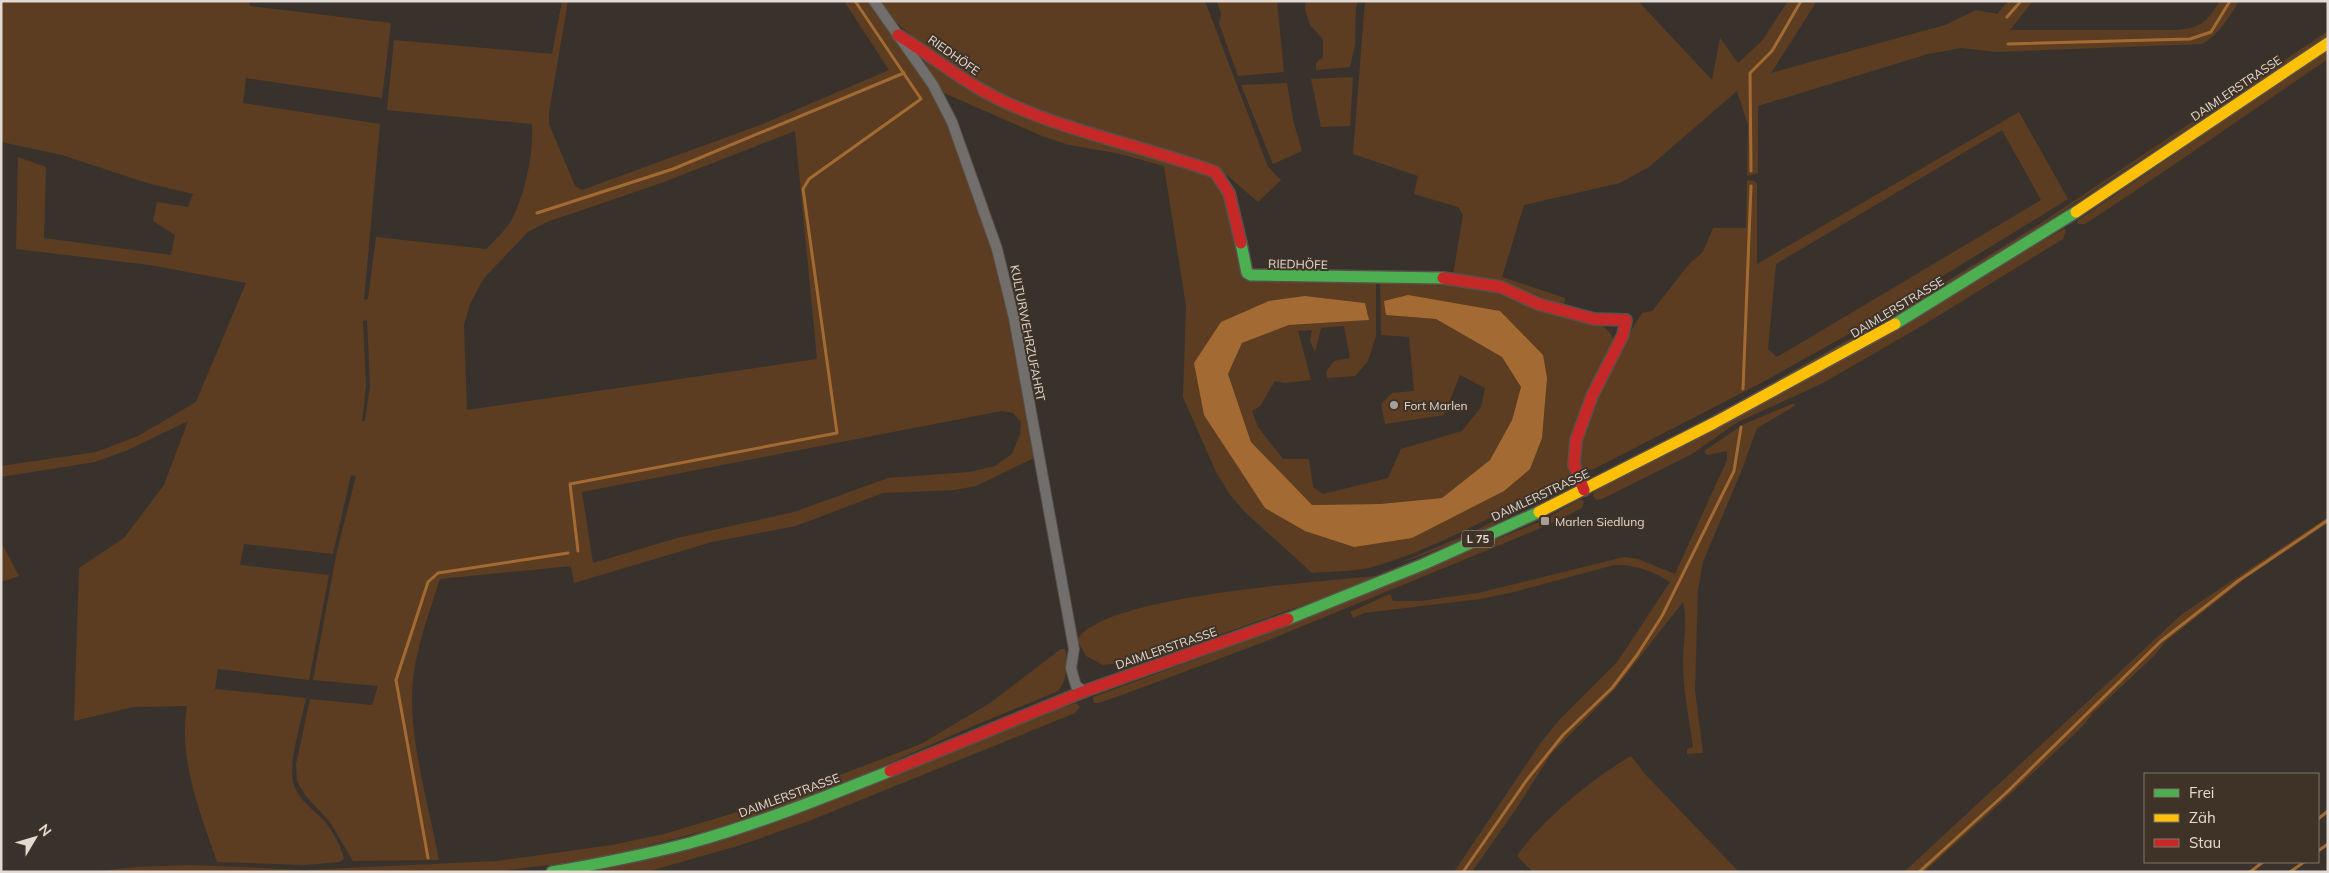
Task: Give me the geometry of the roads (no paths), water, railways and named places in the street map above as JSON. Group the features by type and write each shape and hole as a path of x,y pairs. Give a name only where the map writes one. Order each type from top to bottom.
{"main road":[{"name":"RIEDHÖFE","path":"898,35 923,50 956,76 1003,102 1066,126 1215,172 1224,179 1229,188 1241,254 1247,273 1252,275 1450,278 1502,287 1538,304 1594,320 1626,320 1626,331 1611,357 1577,433 1574,463 1582,484"},
{"name":"DAIMLERSTRASSE","path":"552,872 655,853 751,825 806,806 1084,692 1304,613 1420,565 1582,484 1754,403 1865,343 2069,218 2328,43"}],"street":[{"name":"KULTURWEHRZUFAHRT","path":"874,1 933,84 952,122 998,249 1014,318 1074,649 1071,668 1076,686 1084,692"}],"waterway":[{"path":"578,551 570,484 837,433 803,189 809,179 921,99 855,1"},
{"path":"1751,171 1750,73 1772,51 1801,1"},
{"path":"2007,17 2021,1"},
{"path":"2008,44 2190,39 2211,32 2230,1"},
{"path":"537,213 673,169 904,73"},
{"path":"1743,389 1751,186"},
{"path":"1463,872 1526,781 1563,735 1612,688 1637,655 1662,616 1734,471 1741,427"},
{"path":"1919,872 2006,793 2161,641 2238,581 2328,520"},
{"path":"428,858 396,680 428,582 438,573 568,553"},
{"path":"2319,818 2328,811"},
{"path":"2319,850 2328,844"},
{"path":"2250,872 2262,863"},
{"path":"2290,872 2303,863"}],"place":[{"name":"Fort Marlen","path":"1394,405"},
{"name":"Marlen Siedlung","path":"1545,521"}]}
